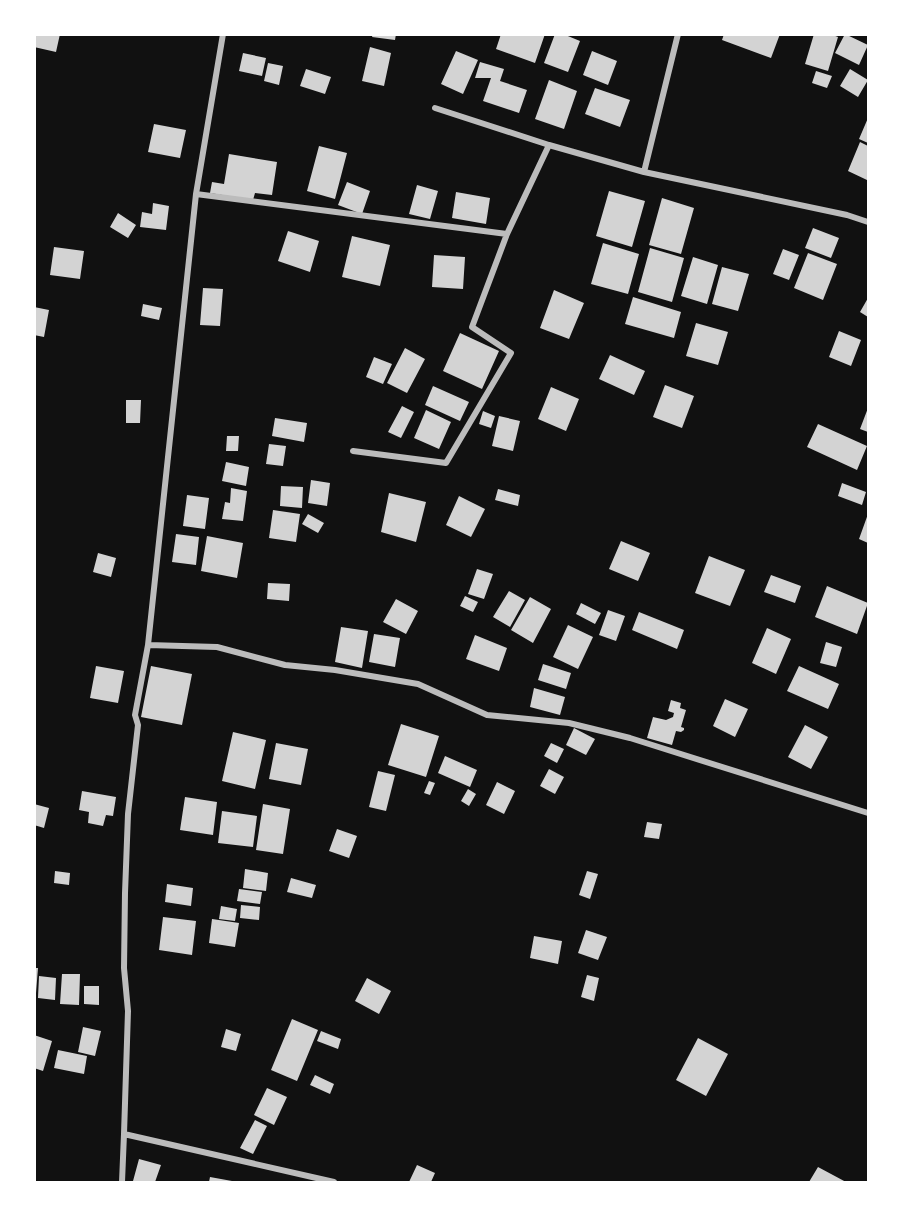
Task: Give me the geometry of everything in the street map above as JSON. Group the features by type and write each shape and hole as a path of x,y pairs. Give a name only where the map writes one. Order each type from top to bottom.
{"street":[{"path":"122,1182 128,1011 123,968 128,813 138,725 135,715 148,645 196,194 223,34"},
{"path":"644,172 677,35"},
{"path":"435,108 549,145 644,172 847,215 868,222"},
{"path":"353,451 446,464 511,353 472,327 507,234 549,145"},
{"path":"196,194 507,234"},
{"path":"148,645 217,647 285,665 335,670 418,684 487,715 569,723 630,738 868,813"},
{"path":"124,1134 334,1182"}],"building":[{"path":"34,34 60,34 56,52 34,47"},
{"path":"373,34 396,34 395,40 372,37"},
{"path":"501,34 545,34 535,63 496,49"},
{"path":"555,34 563,34 580,41 568,72 544,63"},
{"path":"724,34 780,34 771,58 722,40"},
{"path":"814,34 830,34 838,37 828,71 805,64"},
{"path":"845,34 868,45 859,65 835,53"},
{"path":"370,47 391,53 384,86 362,81"},
{"path":"456,51 478,60 463,94 441,84"},
{"path":"592,51 617,61 608,85 583,75"},
{"path":"243,53 266,58 262,76 239,71"},
{"path":"480,62 504,69 500,81 527,90 519,113 483,101 491,78 475,78"},
{"path":"268,63 283,66 279,85 264,81"},
{"path":"306,69 331,77 325,94 300,86"},
{"path":"850,69 868,80 858,97 840,86"},
{"path":"816,71 832,76 827,88 812,83"},
{"path":"549,80 577,91 564,129 535,119"},
{"path":"595,88 630,100 620,127 585,114"},
{"path":"868,118 868,143 859,139"},
{"path":"154,124 186,130 180,158 148,152"},
{"path":"860,142 868,146 867,180 848,171"},
{"path":"319,146 347,153 335,199 307,191"},
{"path":"229,154 277,162 272,195 255,193 253,200 210,193 212,182 224,184"},
{"path":"347,182 370,191 362,214 338,205"},
{"path":"417,185 438,191 430,219 409,214"},
{"path":"609,191 645,201 632,247 596,236"},
{"path":"456,192 490,198 486,224 452,218"},
{"path":"662,198 694,208 681,254 649,245"},
{"path":"153,203 169,206 166,230 140,227 142,212 152,214"},
{"path":"118,213 136,225 128,238 110,227"},
{"path":"813,228 839,238 831,258 805,248"},
{"path":"288,231 319,241 310,272 278,261"},
{"path":"352,236 390,245 380,286 342,277"},
{"path":"603,243 639,254 628,294 591,284"},
{"path":"54,247 84,251 80,279 50,275"},
{"path":"650,248 684,258 672,302 638,292"},
{"path":"783,249 799,255 789,280 773,274"},
{"path":"808,253 837,264 823,300 794,288"},
{"path":"434,255 465,257 463,289 432,287"},
{"path":"693,257 718,265 707,304 681,296"},
{"path":"722,267 749,274 738,311 712,304"},
{"path":"203,288 223,289 220,326 200,325"},
{"path":"554,290 584,303 569,339 540,328"},
{"path":"633,297 681,312 674,338 625,324"},
{"path":"868,298 868,317 860,312"},
{"path":"143,304 162,308 159,320 141,316"},
{"path":"34,307 49,310 44,337 34,335"},
{"path":"696,323 728,332 718,365 686,356"},
{"path":"839,331 861,340 851,366 829,357"},
{"path":"460,333 499,351 482,389 443,371"},
{"path":"405,348 425,359 407,393 387,383"},
{"path":"610,355 645,371 634,395 599,379"},
{"path":"374,357 392,364 383,384 366,377"},
{"path":"665,385 694,396 682,428 653,417"},
{"path":"433,386 469,402 460,421 425,405"},
{"path":"551,387 579,399 566,431 538,419"},
{"path":"126,400 141,400 140,423 126,423"},
{"path":"402,406 414,412 401,438 388,432"},
{"path":"868,408 868,432 860,429"},
{"path":"426,410 451,422 439,449 414,438"},
{"path":"483,411 495,416 491,428 479,424"},
{"path":"499,416 520,421 513,451 492,446"},
{"path":"275,418 307,423 304,442 272,436"},
{"path":"818,424 867,446 857,470 807,447"},
{"path":"227,436 239,436 238,451 226,451"},
{"path":"269,444 286,446 283,466 266,464"},
{"path":"226,462 249,467 246,486 222,481"},
{"path":"311,480 330,483 327,506 308,503"},
{"path":"842,483 866,492 862,505 838,496"},
{"path":"281,486 303,487 302,508 280,506"},
{"path":"231,488 247,491 243,521 222,519 225,502 230,503"},
{"path":"498,489 520,495 518,506 495,500"},
{"path":"389,493 426,502 416,542 381,532"},
{"path":"187,495 209,498 205,529 183,526"},
{"path":"459,496 485,509 471,537 446,525"},
{"path":"273,510 300,514 296,542 269,538"},
{"path":"308,514 324,523 318,533 302,524"},
{"path":"868,514 868,543 859,539"},
{"path":"176,534 199,537 196,565 172,562"},
{"path":"207,536 243,543 237,578 201,571"},
{"path":"621,541 650,553 638,581 609,569"},
{"path":"98,553 116,558 111,577 93,572"},
{"path":"709,556 745,570 730,606 695,593"},
{"path":"477,569 493,574 484,599 468,594"},
{"path":"771,575 801,586 795,603 764,592"},
{"path":"268,583 290,584 289,601 267,599"},
{"path":"827,586 868,603 857,634 815,617"},
{"path":"509,591 525,600 510,627 493,617"},
{"path":"465,596 478,602 473,612 460,606"},
{"path":"530,597 551,609 533,643 511,630"},
{"path":"396,599 418,611 406,634 383,622"},
{"path":"581,603 601,613 595,624 576,614"},
{"path":"608,610 625,616 616,641 599,635"},
{"path":"639,612 684,630 677,649 632,630"},
{"path":"568,625 593,637 578,669 553,657"},
{"path":"341,627 368,631 362,668 335,662"},
{"path":"767,628 791,639 776,674 752,663"},
{"path":"374,634 400,638 395,667 369,662"},
{"path":"475,635 507,648 499,671 466,659"},
{"path":"826,642 842,647 836,667 820,663"},
{"path":"543,664 571,673 566,689 538,680"},
{"path":"96,666 124,671 118,703 90,698"},
{"path":"151,666 192,674 182,725 141,717"},
{"path":"799,666 839,684 828,709 787,691"},
{"path":"534,688 565,697 560,715 530,707"},
{"path":"725,699 748,709 735,737 713,726"},
{"path":"671,700 681,703 680,708 686,710 681,727 684,730 676,731 672,745 647,738 653,717 666,720 673,717 674,713 668,711"},
{"path":"401,724 439,736 426,777 388,765"},
{"path":"805,725 828,737 811,769 788,757"},
{"path":"574,728 595,739 586,755 566,745"},
{"path":"233,732 266,740 255,789 222,781"},
{"path":"276,743 308,749 301,785 269,779"},
{"path":"551,743 564,749 557,763 544,756"},
{"path":"445,756 477,770 470,787 438,773"},
{"path":"549,769 564,777 555,794 540,786"},
{"path":"378,771 395,775 386,811 369,807"},
{"path":"429,781 435,783 430,795 424,793"},
{"path":"497,782 515,791 504,814 486,805"},
{"path":"468,789 476,794 469,806 461,801"},
{"path":"82,791 116,797 113,816 106,815 103,826 88,823 89,812 79,810"},
{"path":"185,797 217,802 213,835 180,830"},
{"path":"34,804 49,808 44,828 34,825"},
{"path":"263,804 290,809 283,854 256,850"},
{"path":"222,811 257,816 253,847 218,843"},
{"path":"647,822 662,824 659,839 644,837"},
{"path":"337,829 357,836 349,858 329,851"},
{"path":"245,869 268,873 266,891 243,888"},
{"path":"55,871 70,873 69,885 54,883"},
{"path":"587,871 598,874 590,899 579,895"},
{"path":"291,878 316,885 312,898 287,892"},
{"path":"167,884 193,888 191,906 165,902"},
{"path":"239,889 262,892 260,904 237,901"},
{"path":"241,905 260,907 259,920 240,918"},
{"path":"221,906 237,909 235,921 219,919"},
{"path":"163,917 196,921 192,955 159,950"},
{"path":"212,919 239,923 235,947 209,943"},
{"path":"586,930 607,937 598,960 578,953"},
{"path":"534,936 562,941 558,964 530,958"},
{"path":"34,968 38,968 36,993 34,993"},
{"path":"62,974 80,974 79,1005 60,1004"},
{"path":"587,975 599,978 594,1001 581,997"},
{"path":"39,976 56,978 55,1000 38,998"},
{"path":"367,978 391,991 379,1014 355,1001"},
{"path":"84,986 99,986 99,1005 84,1004"},
{"path":"292,1019 318,1030 297,1081 271,1070"},
{"path":"83,1027 101,1031 95,1056 78,1052"},
{"path":"226,1029 241,1034 236,1051 221,1047"},
{"path":"321,1031 341,1039 338,1049 317,1041"},
{"path":"34,1035 52,1041 43,1071 34,1068"},
{"path":"698,1038 728,1054 706,1096 676,1080"},
{"path":"58,1050 87,1056 84,1074 54,1068"},
{"path":"315,1075 334,1084 330,1094 310,1085"},
{"path":"267,1088 287,1097 274,1125 254,1115"},
{"path":"255,1120 267,1126 253,1154 240,1148"},
{"path":"139,1159 161,1165 155,1182 133,1181"},
{"path":"417,1165 435,1173 431,1182 409,1182"},
{"path":"818,1167 846,1182 809,1182"},
{"path":"210,1177 232,1181 232,1182 209,1182"}]}
